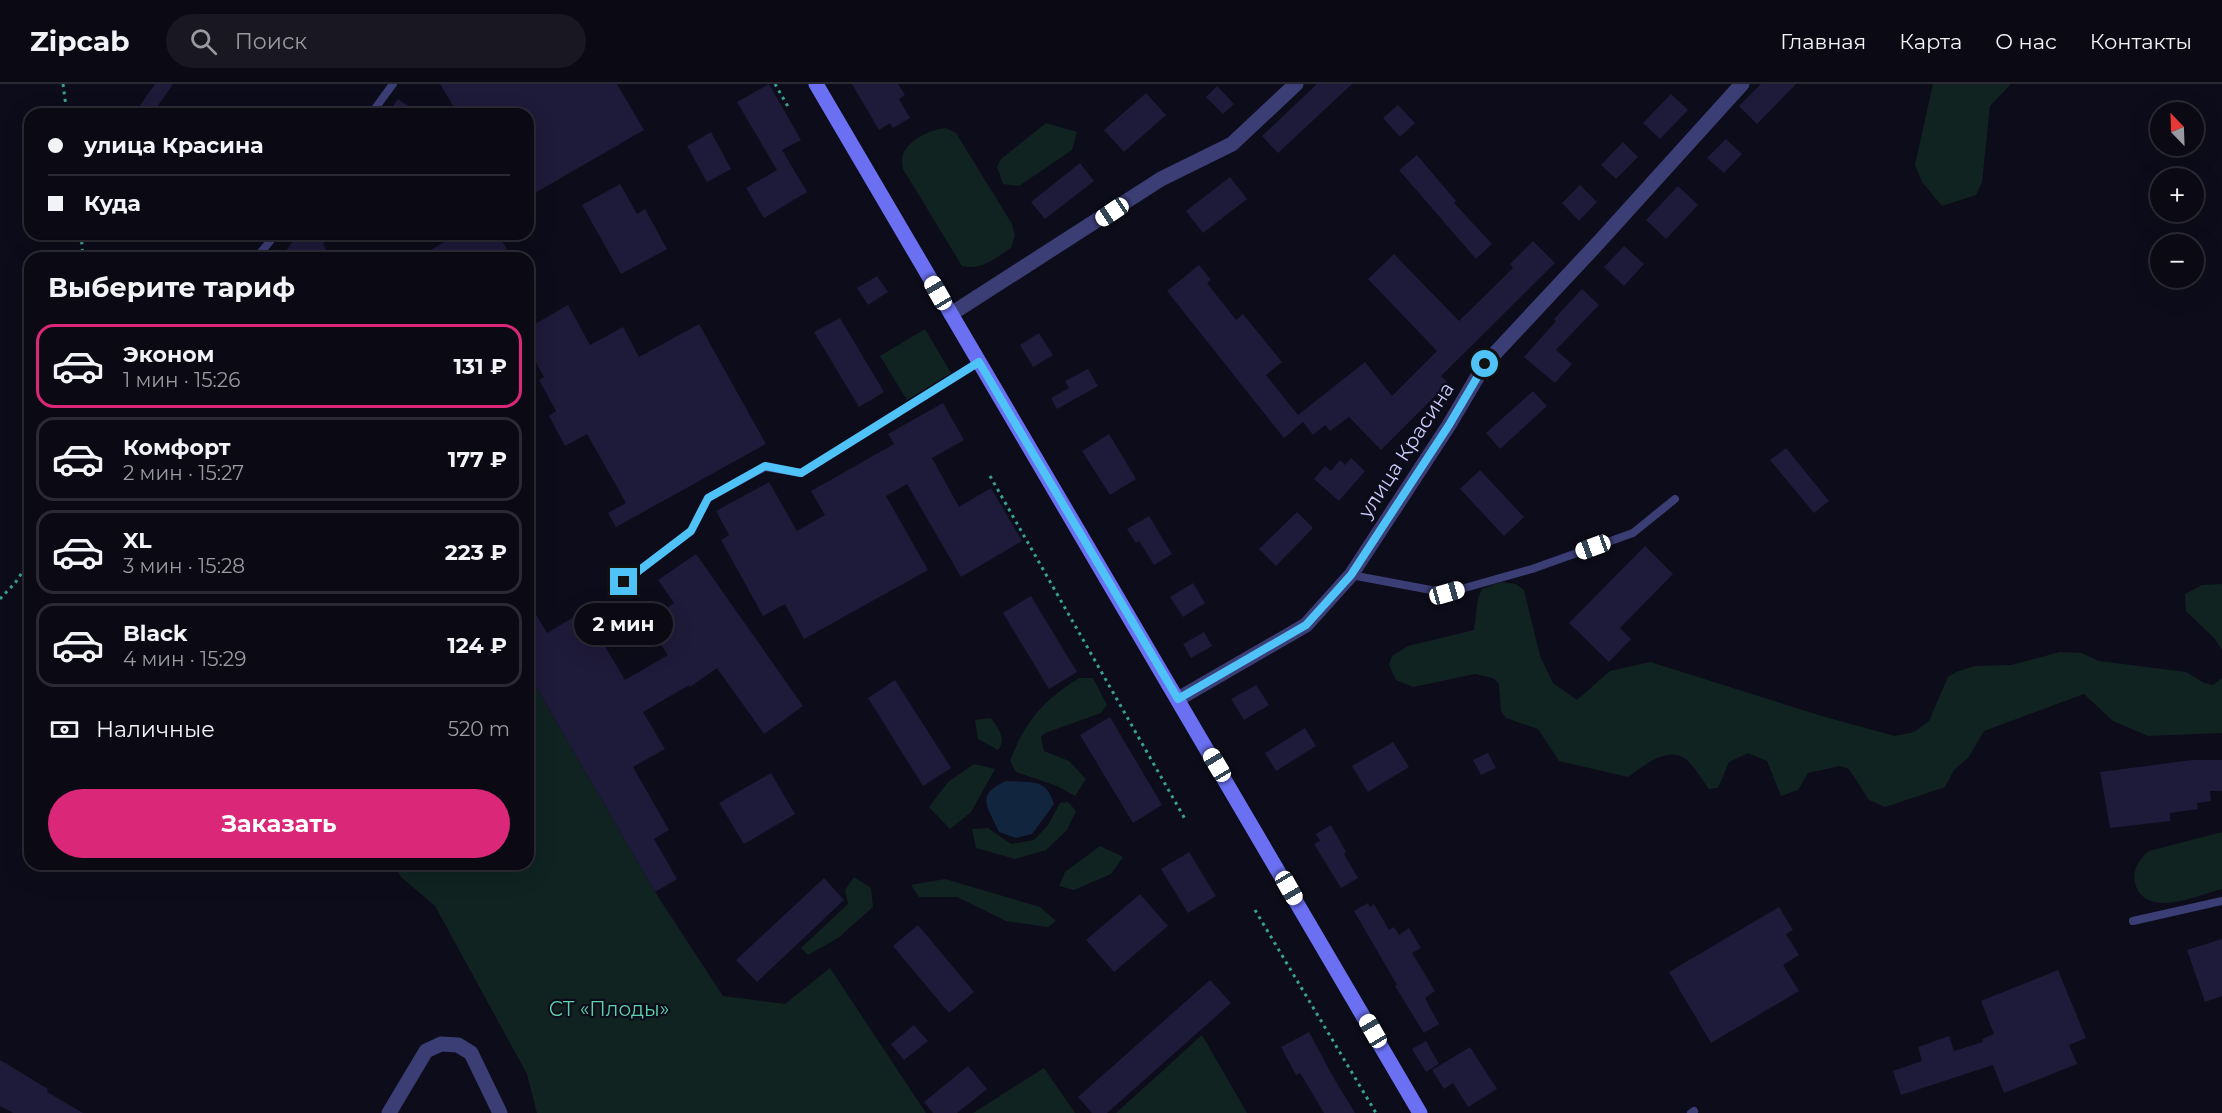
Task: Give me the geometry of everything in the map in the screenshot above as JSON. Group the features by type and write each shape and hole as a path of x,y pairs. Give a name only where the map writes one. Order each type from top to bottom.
{"main road":[{"path":"816,84 1420,1113"}],"street":[{"path":"951,314 1161,179 1233,144 1296,84"},
{"name":"улица Красина","path":"1178,699 1306,625 1351,575 1449,425 1485,364 1742,84"},
{"path":"389,1113 426,1051 441,1044 458,1045 471,1053 501,1113"}],"lane":[{"path":"375,108 393,84"},
{"path":"261,252 271,240"},
{"path":"624,582 691,531 708,498 765,466 801,473 979,362"},
{"path":"1351,575 1447,593 1532,569 1633,533 1675,499"},
{"path":"2133,921 2222,901"}],"path":[{"path":"63,84 66,108"},
{"path":"775,84 790,110"},
{"path":"990,476 1185,819"},
{"path":"0,598 24,570"},
{"path":"1255,910 1376,1113"}],"green space":[{"path":"1933,84 2011,84 1990,106 1982,182 1976,195 1942,206 1922,182 1915,165"},
{"path":"1046,123 1077,132 1072,150 1019,186 1003,184 997,167 1001,159"},
{"path":"946,128 956,133 1012,224 1015,235 1011,248 988,263 975,267 962,266 903,169 904,151 913,141 935,130"},
{"path":"925,329 951,373 907,400 880,356"},
{"path":"1501,582 1516,584 1524,590 1540,656 1553,683 1577,700 1610,671 1650,662 1825,717 1895,736 1914,732 1929,721 1948,677 1956,672 1975,666 2011,665 2060,652 2081,653 2099,661 2186,672 2204,683 2213,685 2222,678 2222,733 2148,736 2113,721 2084,694 1984,731 1968,758 1954,770 1945,787 1885,807 1869,800 1849,769 1840,766 1808,773 1798,790 1781,796 1767,761 1748,753 1729,762 1718,788 1709,789 1690,763 1683,757 1675,755 1658,758 1628,777 1559,761 1538,729 1506,718 1501,711 1499,684 1493,678 1475,674 1413,687 1396,680 1389,665 1392,656 1408,646 1474,630 1478,598 1482,589"},
{"path":"2222,584 2222,650 2215,639 2186,611 2185,594 2202,585"},
{"path":"1079,678 1093,678 1107,705 1101,713 1045,733 1041,737 1044,751 1069,761 1086,779 1075,796 1057,786 1016,772 1010,761 1022,734 1037,713 1055,695"},
{"name":"СТ «Плоды»","path":"534,683 655,892 723,996 785,1004 830,968 926,1113 537,1113 527,1074 435,906 401,877 397,870 534,870"},
{"path":"991,718 1002,737 998,750 978,739 975,720"},
{"path":"974,764 995,769 971,812 950,829 929,807 948,782"},
{"path":"1068,802 1076,811 1067,830 1046,850 1015,859 976,848 972,829 988,828 1011,844 1034,840 1048,825 1060,803"},
{"path":"2222,832 2222,889 2187,899 2161,903 2149,900 2141,894 2135,883 2135,869 2149,851"},
{"path":"1100,846 1123,857 1111,874 1074,890 1059,886 1065,872"},
{"path":"854,877 871,888 873,907 838,938 808,955 801,948 848,904 845,890"},
{"path":"945,879 1040,907 1056,921 1048,927 1006,921 957,897 919,897 911,885"},
{"path":"1202,1035 1247,1113 1116,1113"},
{"path":"1044,1068 1075,1113 973,1113"}],"water":[{"path":"1006,781 1036,783 1042,785 1051,795 1054,804 1032,834 1016,838 999,832 986,802 990,791"}],"building":[{"path":"155,84 173,84 156,108 138,108"},
{"path":"440,84 617,84 644,130 534,194 534,108 454,108"},
{"path":"769,84 801,140 782,150 807,192 764,218 746,188 777,170 737,102"},
{"path":"852,84 898,84 905,95 899,99 910,118 893,128 890,123 879,130"},
{"path":"1317,84 1352,84 1278,153 1262,136"},
{"path":"1761,84 1796,84 1757,124 1739,106"},
{"path":"1217,86 1234,104 1223,114 1206,97"},
{"path":"1146,93 1166,115 1124,152 1104,130"},
{"path":"1671,94 1688,110 1660,139 1643,123"},
{"path":"398,99 411,108 391,108"},
{"path":"1398,105 1415,123 1400,137 1383,118"},
{"path":"711,132 731,169 707,182 687,146"},
{"path":"1726,139 1742,154 1724,173 1707,158"},
{"path":"1623,142 1638,157 1616,179 1601,165"},
{"path":"1417,155 1456,201 1454,203 1492,244 1476,259 1399,170"},
{"path":"1080,163 1094,181 1045,219 1031,202"},
{"path":"1230,177 1247,199 1203,233 1186,211"},
{"path":"620,184 637,214 645,209 667,249 621,274 582,205"},
{"path":"1580,185 1597,202 1579,221 1562,203"},
{"path":"1678,186 1698,205 1666,239 1646,220"},
{"path":"294,240 327,240 323,244 328,252 285,252"},
{"path":"448,240 502,240 508,252 427,252"},
{"path":"1533,241 1555,263 1441,376 1448,383 1381,450 1349,417 1330,431 1325,425 1313,435 1303,422 1284,438 1167,291 1199,265 1211,280 1207,283 1236,320 1243,314 1282,362 1266,375 1298,415 1365,362 1392,396 1437,351 1368,279 1394,254 1459,321 1513,268 1510,264"},
{"path":"1624,246 1644,264 1624,286 1604,267"},
{"path":"877,276 888,292 868,305 857,288"},
{"path":"1582,289 1599,305 1556,350 1572,364 1555,383 1524,357 1556,321 1554,319"},
{"path":"568,305 590,345 623,327 639,357 699,324 766,444 616,527 608,513 626,503 587,434 565,446 549,416 556,411 539,380 544,377 534,359 534,325"},
{"path":"840,318 884,392 859,407 814,332"},
{"path":"1039,333 1053,355 1033,367 1020,345"},
{"path":"1088,369 1098,386 1057,409 1051,398 1069,388 1065,381"},
{"path":"1533,391 1547,406 1500,449 1486,433"},
{"path":"943,403 964,440 932,458 959,507 991,488 1022,541 961,577 907,484 886,496 928,570 804,639 785,604 763,616 721,540 729,535 716,511 769,482 797,531 825,515 811,491 894,444 888,434"},
{"path":"1109,434 1136,479 1110,495 1082,451"},
{"path":"1786,448 1829,501 1814,513 1770,460"},
{"path":"1351,458 1365,471 1339,501 1314,479 1325,466 1331,471 1340,460 1345,465"},
{"path":"1480,470 1524,517 1504,536 1460,489"},
{"path":"1297,512 1313,528 1276,566 1259,549"},
{"path":"1149,516 1172,554 1154,565 1139,541 1136,543 1127,529"},
{"path":"1645,546 1673,574 1620,628 1631,639 1609,662 1569,623"},
{"path":"696,554 803,706 764,734 717,668 690,687 689,685 643,712 665,749 633,767 669,830 654,839 677,879 655,892 534,683 534,611 547,633 584,611 625,680 668,655 645,623 674,603 658,580"},
{"path":"1193,583 1205,603 1183,617 1170,597"},
{"path":"1031,596 1077,672 1049,689 1003,613"},
{"path":"1204,632 1212,646 1191,658 1183,644"},
{"path":"895,680 951,768 923,786 868,698"},
{"path":"1256,685 1269,705 1244,720 1231,699"},
{"path":"1110,717 1162,805 1133,823 1080,735"},
{"path":"1305,728 1316,746 1276,771 1265,753"},
{"path":"1393,742 1409,767 1368,792 1352,766"},
{"path":"1488,753 1496,768 1481,775 1473,760"},
{"path":"2192,760 2222,760 2222,791 2210,791 2211,801 2197,803 2198,809 2170,813 2170,821 2110,828 2100,772"},
{"path":"771,773 795,814 744,844 719,803"},
{"path":"1331,825 1358,878 1341,888 1314,844 1320,841 1316,834"},
{"path":"1189,852 1216,896 1188,913 1161,869"},
{"path":"824,878 844,900 757,982 736,960"},
{"path":"1140,894 1168,926 1114,972 1086,940"},
{"path":"1368,903 1370,907 1374,904 1389,930 1394,927 1399,935 1409,928 1421,948 1412,953 1435,991 1425,998 1439,1024 1424,1033 1354,911"},
{"path":"1779,907 1793,930 1786,934 1799,955 1783,965 1799,991 1711,1043 1669,972"},
{"path":"918,925 974,992 949,1013 893,946"},
{"path":"2222,939 2222,996 2205,1002 2187,950"},
{"path":"2058,970 2086,1038 2069,1045 2077,1064 2004,1093 1993,1065 1901,1095 1893,1071 1922,1061 1918,1047 1949,1036 1954,1051 1983,1042 1982,1039 1994,1034 1981,1001"},
{"path":"1210,980 1231,1003 1107,1113 1092,1113 1078,1097"},
{"path":"914,1025 928,1041 904,1060 891,1044"},
{"path":"1309,1032 1355,1113 1324,1113 1300,1073 1296,1075 1281,1047"},
{"path":"1426,1041 1439,1064 1426,1072 1412,1049"},
{"path":"1470,1047 1497,1089 1468,1107 1453,1083 1444,1089 1432,1070"},
{"path":"0,1060 83,1113 13,1113 0,1106"},
{"path":"968,1066 987,1089 957,1113 933,1113 924,1102"}],"route":[{"path":"624,582 691,531 708,498 765,466 801,473 979,362 1178,699 1306,625 1351,575 1449,425 1485,364"}]}
